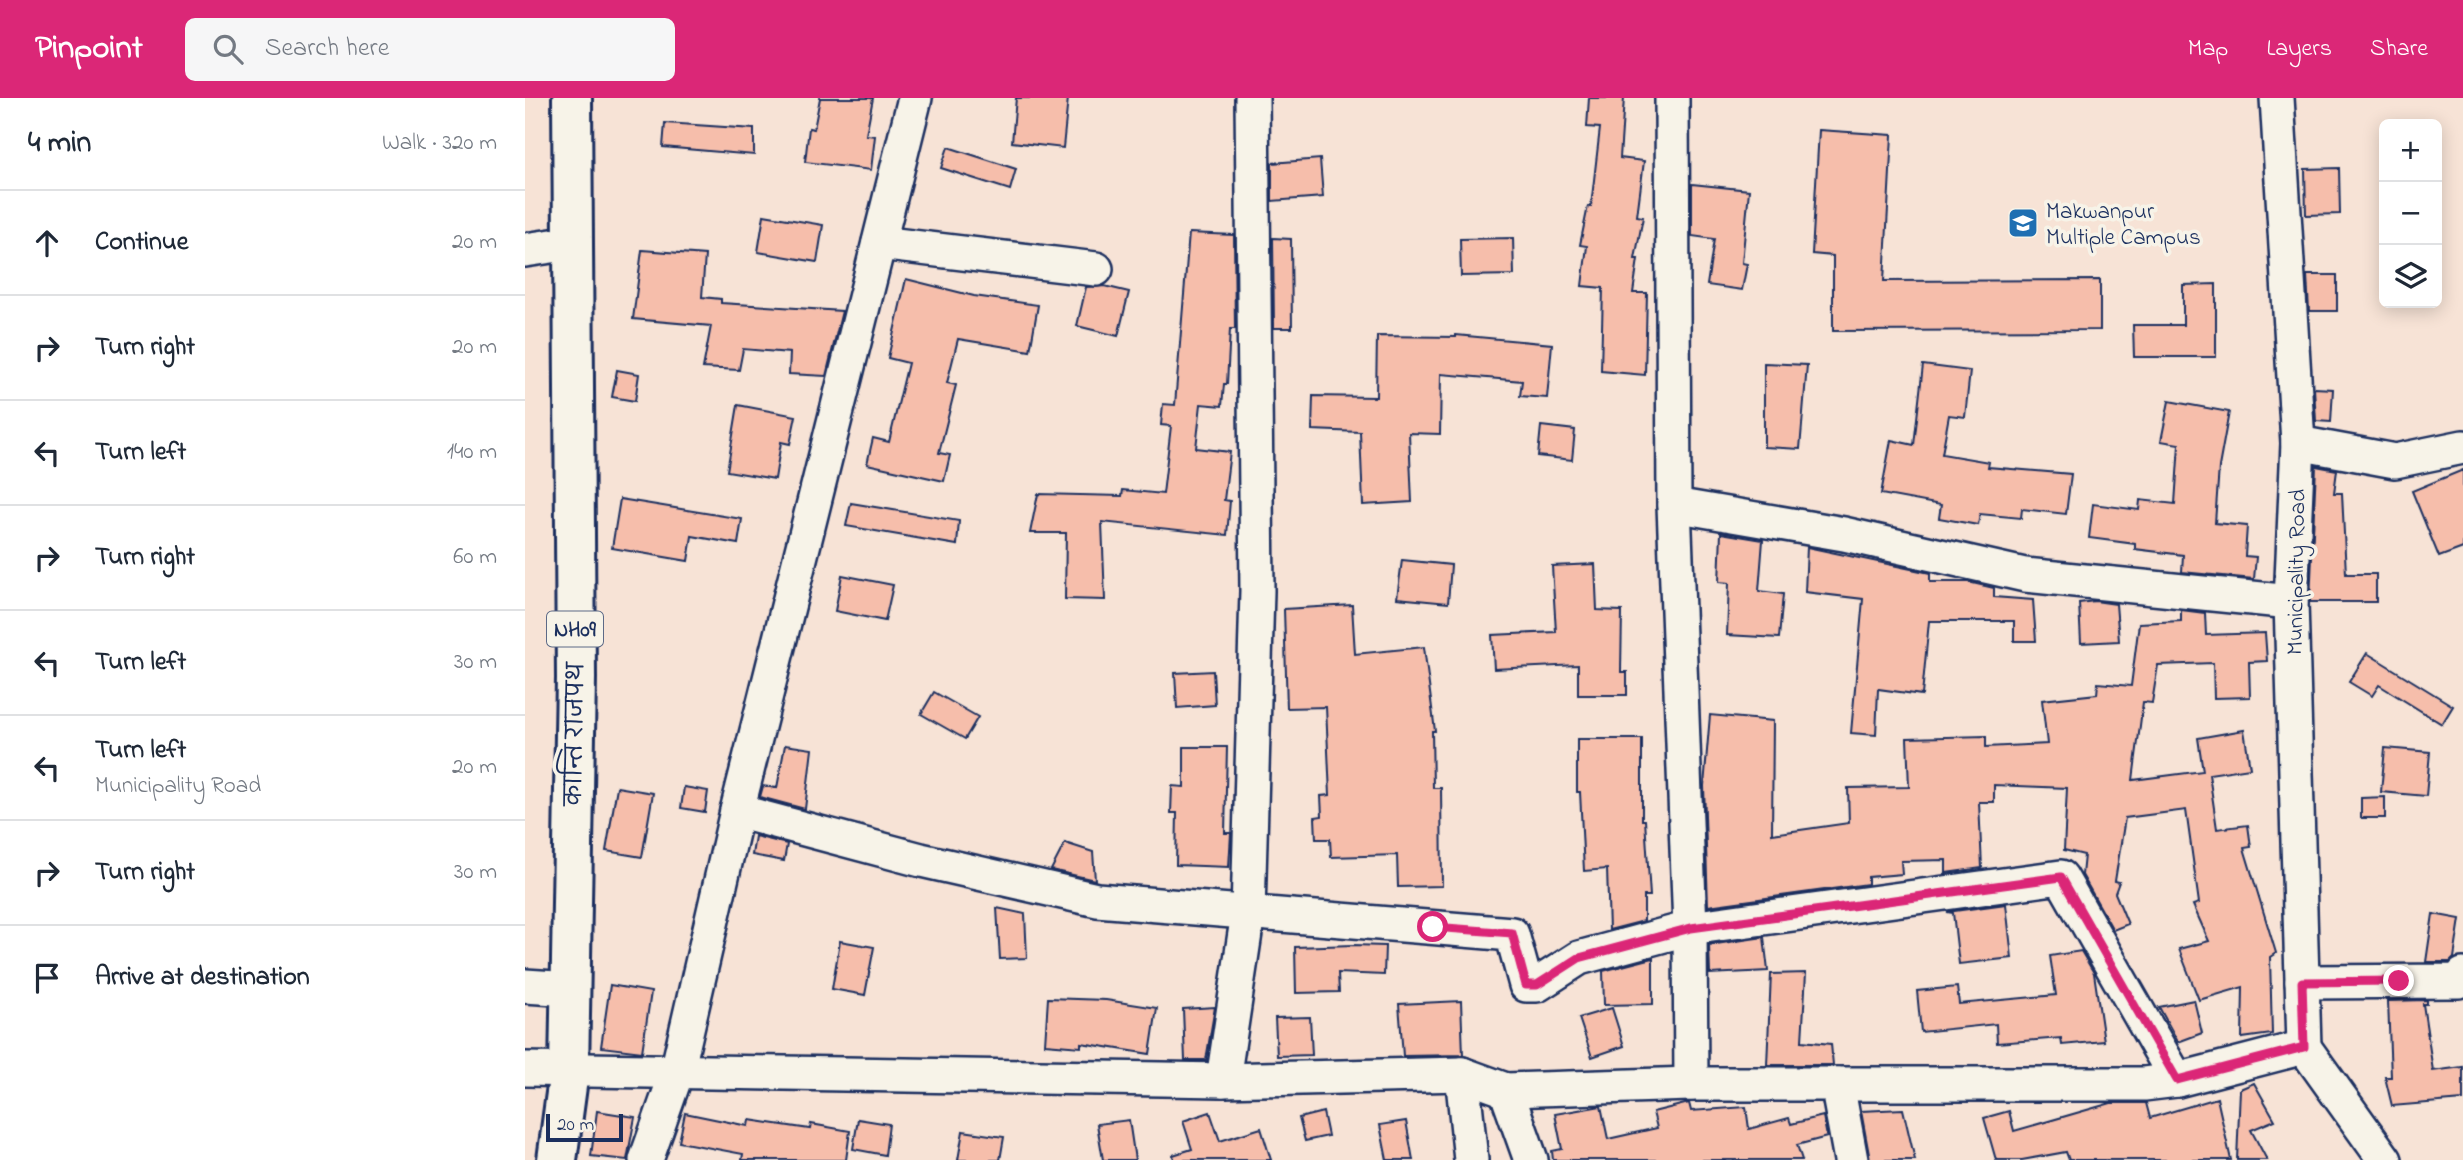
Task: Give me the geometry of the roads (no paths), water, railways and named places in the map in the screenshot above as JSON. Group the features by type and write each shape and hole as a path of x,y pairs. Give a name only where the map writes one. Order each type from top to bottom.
{"main road":[{"name":"कान्ति राजपथ","path":"557,1160 569,1071 576,678 572,98"}],"street":[{"path":"646,1160 677,1072 737,811 915,98"},
{"path":"1223,1080 1248,913 1257,591 1252,98"},
{"path":"1672,98 1674,505 1691,928 1691,1084"},
{"name":"Municipality Road","path":"2277,98 2298,443 2291,602 2304,1047"},
{"path":"525,250 572,243"},
{"path":"879,243 1096,269"},
{"path":"2298,443 2396,461 2463,447"},
{"path":"1674,505 1844,534 2025,575 2291,602"},
{"path":"737,811 921,860 1097,900 1512,933 1526,985 1537,985 1579,958 1691,928 2061,877 2177,1080"},
{"path":"2302,982 2459,981 2463,975"},
{"path":"525,986 571,989"},
{"path":"525,1069 1223,1080 1462,1074 1506,1090 1691,1084 2144,1084 2177,1080 2304,1047 2385,1160"},
{"path":"1462,1074 1471,1160"},
{"path":"1837,1084 1851,1160"},
{"path":"1506,1090 1531,1160"}],"place":[{"name":"Makwanpur Multiple Campus","path":"2023,223"}]}
